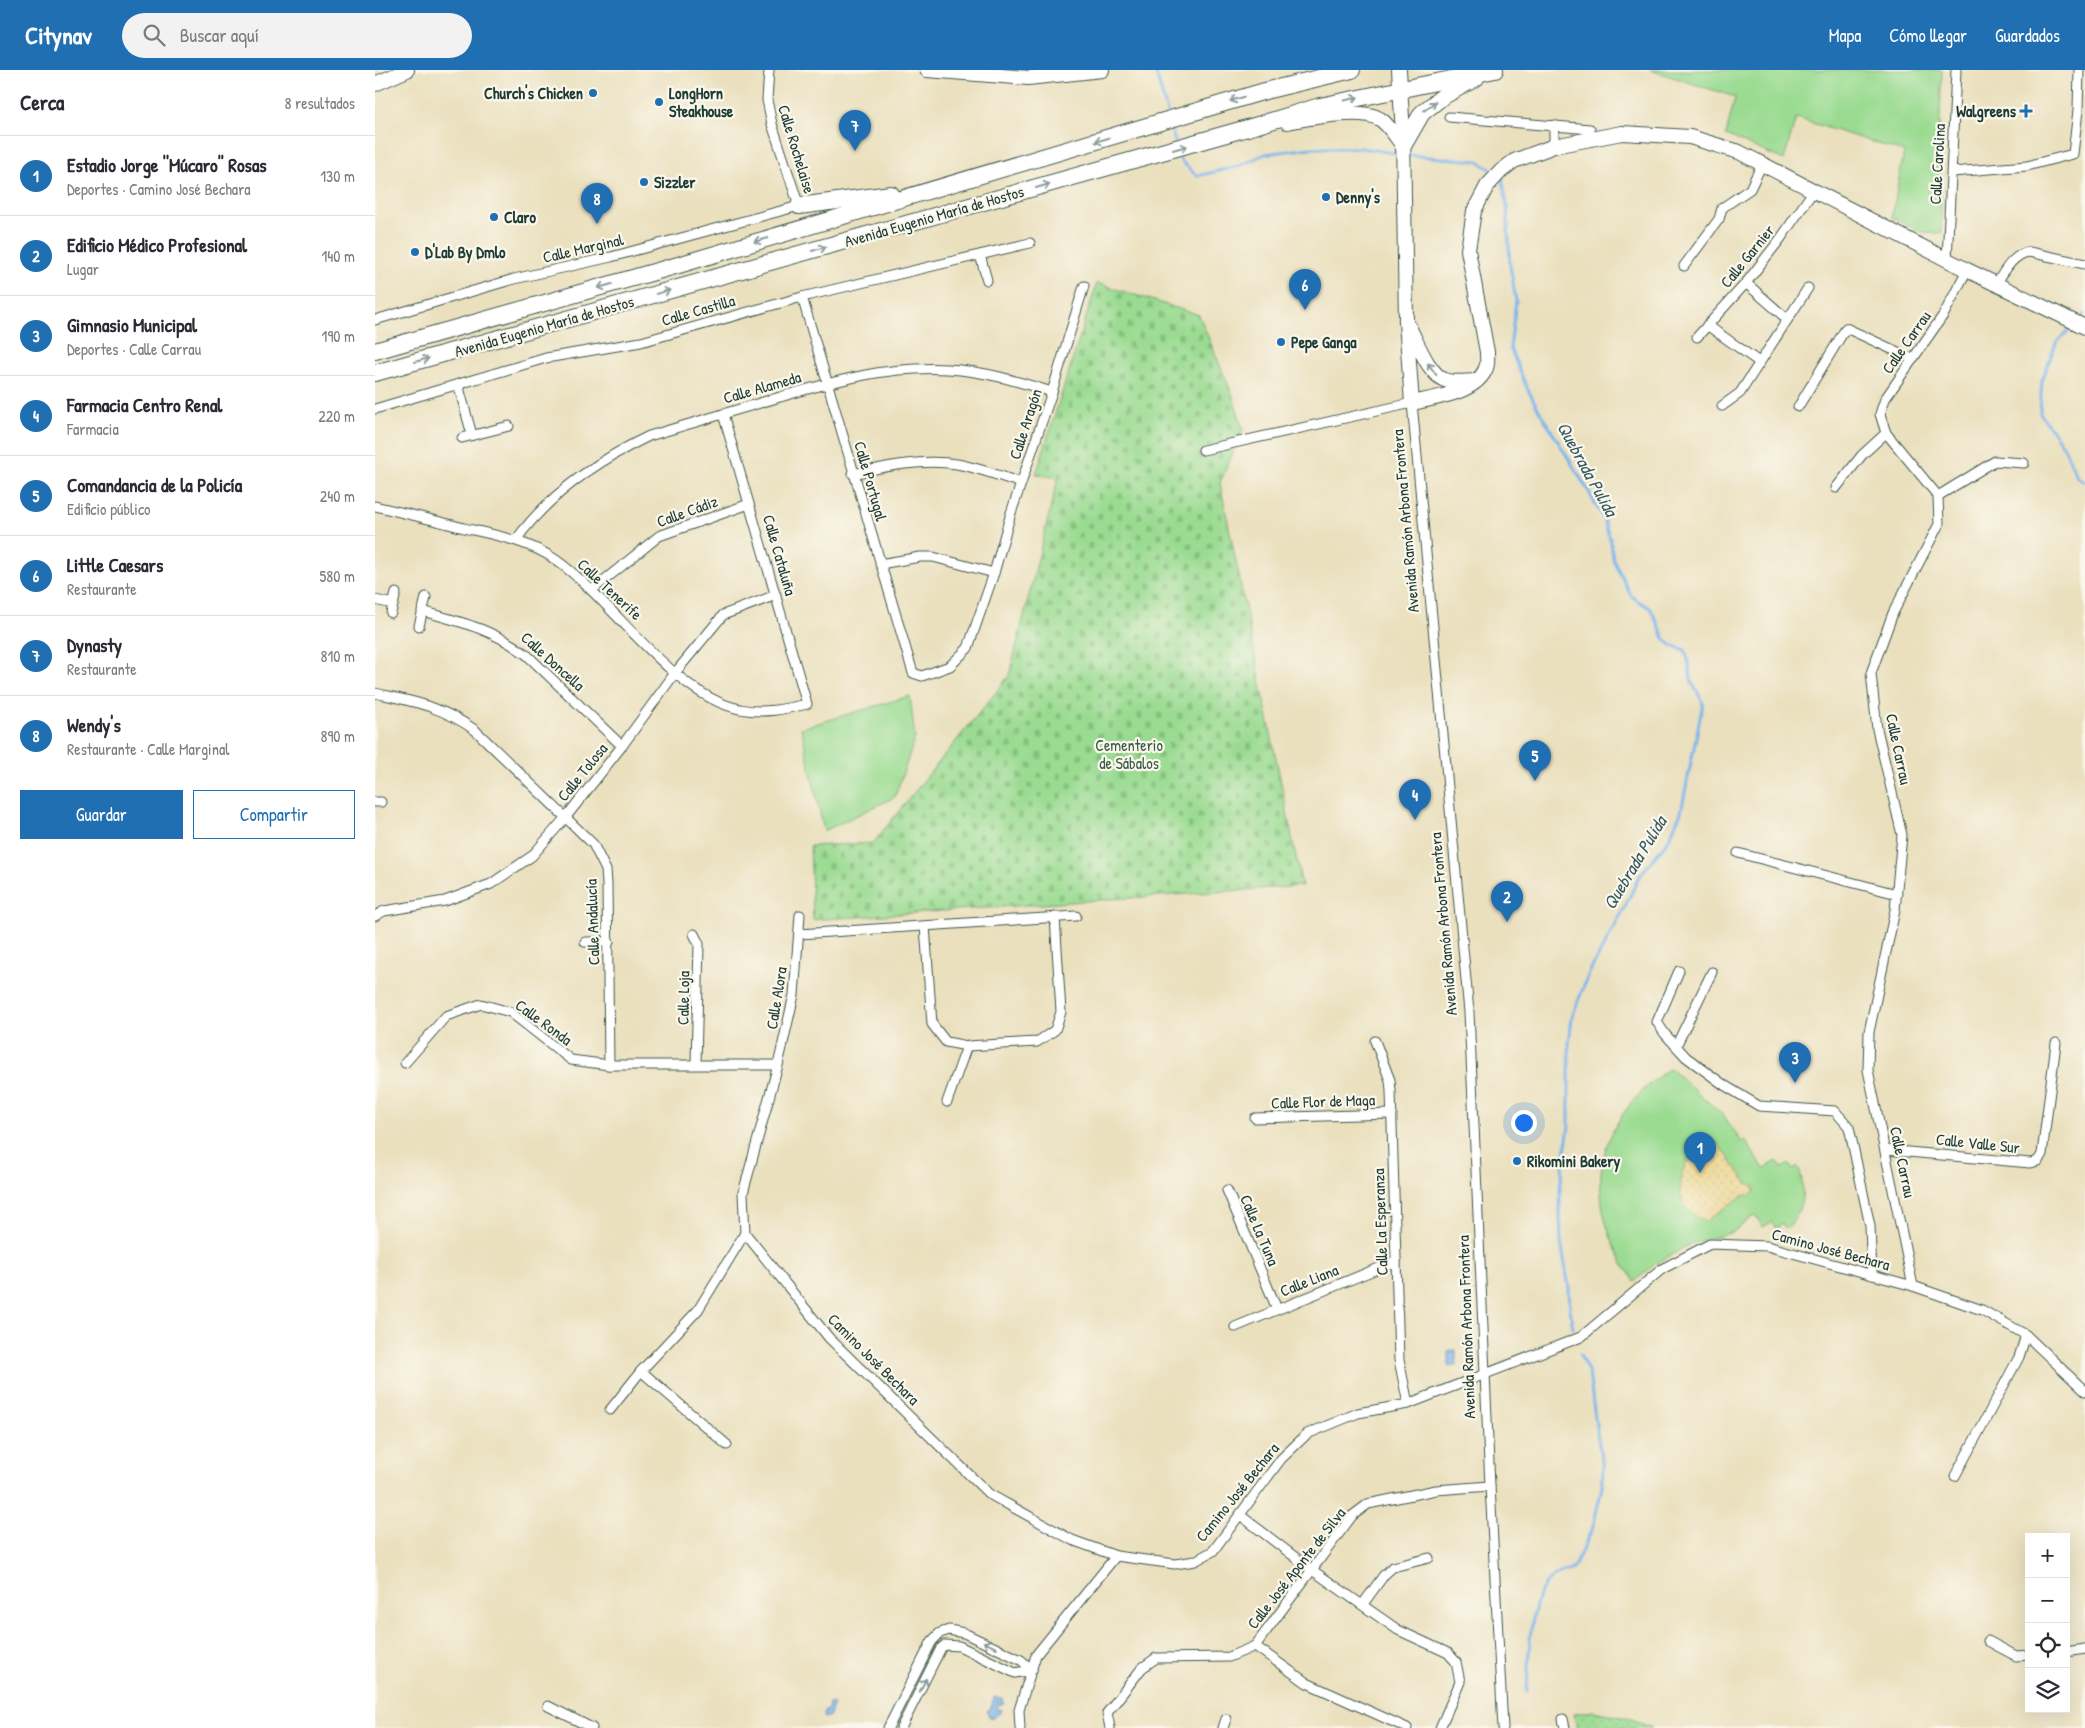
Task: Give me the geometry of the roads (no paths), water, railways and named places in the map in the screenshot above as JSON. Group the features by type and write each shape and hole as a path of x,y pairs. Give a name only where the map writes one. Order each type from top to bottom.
{"highway":[{"path":"1265,91 1315,70"},
{"name":"Avenida Eugenio María de Hostos","path":"375,351 946,186 1265,91 1352,70"},
{"path":"1403,146 1422,113 1442,97 1493,70"},
{"name":"Avenida Eugenio María de Hostos","path":"375,373 1251,128 1320,106 1493,70"},
{"path":"799,206 946,186"}],"main road":[{"path":"375,84 406,70"},
{"path":"927,70 1028,78 1102,70"},
{"name":"Avenida Ramón Arbona Frontera","path":"1399,70 1403,146 1406,322 1412,403"},
{"path":"1251,128 1324,116 1371,116 1380,119 1403,146"},
{"path":"1412,403 1461,391 1476,381 1486,368 1487,352 1468,250 1474,211 1487,186 1514,161 1555,146 1622,133 1690,138 1739,152 1947,260 2058,312 2085,327"},
{"path":"1406,322 1430,367 1439,378 1447,381 1476,381"}],"street":[{"name":"Calle Rochelaise","path":"769,70 767,100 772,124 799,206"},
{"name":"Calle Carolina","path":"1947,260 1956,70"},
{"path":"1952,172 2027,166 2073,154 2078,110 2079,70"},
{"path":"1449,117 1590,129"},
{"path":"1554,125 1555,146"},
{"path":"1684,266 1719,219 1722,208 1750,189 1762,164"},
{"name":"Calle Garnier","path":"1697,337 1746,283 1781,238 1814,190"},
{"name":"Calle Marginal","path":"375,320 515,279 611,257 799,206"},
{"name":"Calle Castilla","path":"375,409 546,358 641,342 802,297 1030,243"},
{"path":"1996,284 2010,264 2022,253 2029,252 2085,264"},
{"path":"980,255 987,280"},
{"name":"Calle Carrau","path":"1913,1286 1868,1070 1869,1032 1895,910 1902,835 1877,729 1871,673 1893,612 1939,524 1938,496 1886,433 1879,414 1885,399 1944,314 1967,270"},
{"path":"1746,283 1787,319"},
{"name":"Calle Aragón","path":"913,672 922,676 950,666 968,648 994,573 1084,286"},
{"path":"1722,406 1740,393 1808,288"},
{"name":"Calle Portugal","path":"802,297 879,564 913,672"},
{"path":"1707,325 1759,362"},
{"path":"1798,407 1846,328 1913,359"},
{"name":"Calle Alameda","path":"516,540 537,514 563,490 606,457 649,436 827,384 879,372 904,369 950,369 1001,376 1051,392"},
{"path":"458,384 472,435"},
{"path":"1203,450 1412,403"},
{"name":"Avenida Ramón Arbona Frontera","path":"1412,403 1469,1012 1490,1486 1503,1728"},
{"name":"Calle Cataluña","path":"723,414 807,704"},
{"path":"462,438 509,426"},
{"path":"1837,488 1862,456 1886,433"},
{"path":"1938,496 1995,461 2024,463"},
{"path":"853,474 893,465 936,463 973,468 1021,483"},
{"name":"Calle Cádiz","path":"592,590 659,536 749,504"},
{"name":"Calle Tenerife","path":"375,506 516,540 556,559 592,590 675,673 703,695 739,709 772,712 807,704"},
{"path":"879,564 921,557 933,557 994,573"},
{"path":"375,600 392,609 396,593"},
{"name":"Calle Tolosa","path":"375,916 384,911 445,901 491,884 532,856 566,817 622,746 675,673 723,615 776,595"},
{"path":"419,626 426,597"},
{"name":"Calle Doncella","path":"422,611 472,625 493,633 513,644 527,655 622,746"},
{"name":"Calle Andalucía","path":"375,693 438,708 457,717 475,730 593,844 606,870 609,942 609,1064"},
{"path":"1738,853 1897,894"},
{"name":"Calle Alora","path":"778,1065 794,995 800,915"},
{"path":"799,934 1076,916"},
{"path":"925,926 932,1024 946,1042 967,1046 1037,1042 1055,1030 1061,1012 1055,917"},
{"name":"Calle Loja","path":"694,934 699,944 697,1064"},
{"path":"585,942 609,942"},
{"path":"1679,971 1657,1022 1686,1057 1724,1085 1759,1106 1835,1111 1849,1126 1870,1226 1873,1275"},
{"path":"1676,1046 1712,972"},
{"name":"Calle Ronda","path":"405,1063 445,1016 481,1004 510,1012 571,1060 609,1064 778,1065"},
{"name":"Calle La Esperanza","path":"1375,1041 1390,1080 1399,1360 1408,1404"},
{"name":"Calle Valle Sur","path":"1886,1150 1895,1149 2030,1163 2038,1161 2042,1154 2056,1043"},
{"path":"947,1102 967,1046"},
{"path":"609,1410 641,1371 698,1310 745,1233 743,1193 778,1065"},
{"name":"Calle Flor de Maga","path":"1255,1118 1392,1114"},
{"name":"Calle La Tuna","path":"1227,1190 1277,1309"},
{"name":"Camino José Bechara","path":"745,1233 829,1338 989,1494 1073,1540 1116,1556 1175,1564 1195,1562 1213,1551 1281,1459 1307,1434 1359,1413 1408,1404 1583,1335 1662,1269 1710,1244 1767,1246 1913,1286 1981,1310 2026,1335 2085,1390"},
{"name":"Calle Liana","path":"1235,1327 1396,1261"},
{"path":"1955,1476 2019,1357 2026,1335"},
{"path":"641,1371 727,1445"},
{"name":"Calle José Aponte de Silva","path":"1110,1728 1107,1714 1142,1668 1156,1658 1229,1657 1255,1646 1352,1516 1368,1504 1436,1490 1490,1486"},
{"path":"1241,1515 1312,1570 1399,1630 1448,1654 1456,1662 1460,1682 1440,1728"},
{"path":"1020,1728 1019,1710 1037,1656 1116,1556"},
{"path":"1363,1604 1384,1575 1393,1567 1429,1558"},
{"path":"888,1728 932,1641 940,1633 949,1630 964,1633 1021,1660 1032,1670"},
{"path":"949,1630 949,1638 952,1644"},
{"path":"1988,1641 2016,1656 2025,1655"},
{"path":"901,1728 941,1648 945,1645 952,1644 1015,1672 1032,1670"},
{"path":"1255,1646 1307,1683 1407,1728"},
{"path":"2070,1651 2085,1649"},
{"path":"548,1706 592,1728"}],"water":[{"path":"1456,1350 1456,1366 1448,1366 1448,1352"},
{"path":"994,1697 1002,1698 1004,1703 997,1706 997,1709 1001,1709 1000,1713 992,1718 989,1717 987,1711 991,1707"},
{"path":"829,1703 834,1704 829,1717 824,1718 823,1713 828,1708"}],"waterway":[{"name":"Quebrada Pulida","path":"1155,70 1168,115"},
{"name":"Quebrada Pulida","path":"1170,124 1175,142"},
{"name":"Quebrada Pulida","path":"1178,153 1181,161 1197,176 1239,166 1265,154 1311,148 1362,148 1400,154"},
{"name":"Quebrada Pulida","path":"1406,155 1477,161 1494,171"},
{"name":"Quebrada Pulida","path":"1502,176 1507,205 1510,265 1516,301 1510,348 1527,388 1540,412 1603,518 1611,542 1613,559 1631,596 1651,609 1664,638 1671,645 1685,650 1692,682 1703,703 1681,812 1669,839 1639,877 1589,973 1572,1017 1569,1043 1569,1126 1560,1188 1560,1216 1561,1242 1569,1288 1573,1328"},
{"path":"2078,321 2085,314"},
{"path":"2074,325 2056,343 2042,381 2040,413 2064,447 2077,477 2085,482"},
{"name":"Quebrada Pulida","path":"1527,1691 1531,1633 1537,1602 1548,1581 1557,1575 1573,1569 1593,1527 1602,1487 1603,1467 1589,1373 1580,1355"}],"place":[{"name":"Church's Chicken","path":"593,93"},
{"name":"LongHorn Steakhouse","path":"659,102"},
{"name":"Walgreens","path":"2026,111"},
{"name":"Dynasty","path":"855,151"},
{"name":"Sizzler","path":"644,182"},
{"name":"Denny's","path":"1326,197"},
{"name":"Claro","path":"494,217"},
{"name":"Wendy's","path":"597,224"},
{"name":"D'Lab By Dmlo","path":"415,252"},
{"name":"Little Caesars","path":"1305,310"},
{"name":"Pepe Ganga","path":"1281,342"},
{"name":"Comandancia de la Policía","path":"1535,781"},
{"name":"Farmacia Centro Renal","path":"1415,820"},
{"name":"Edificio Médico Profesional","path":"1507,922"},
{"name":"Gimnasio Municipal","path":"1795,1083"},
{"name":"Rikomini Bakery","path":"1517,1161"},
{"name":"Estadio Jorge ''Múcaro'' Rosas","path":"1700,1173"}],"park label":[{"name":"Cementerio de Sábalos","path":"1129,754"}]}
